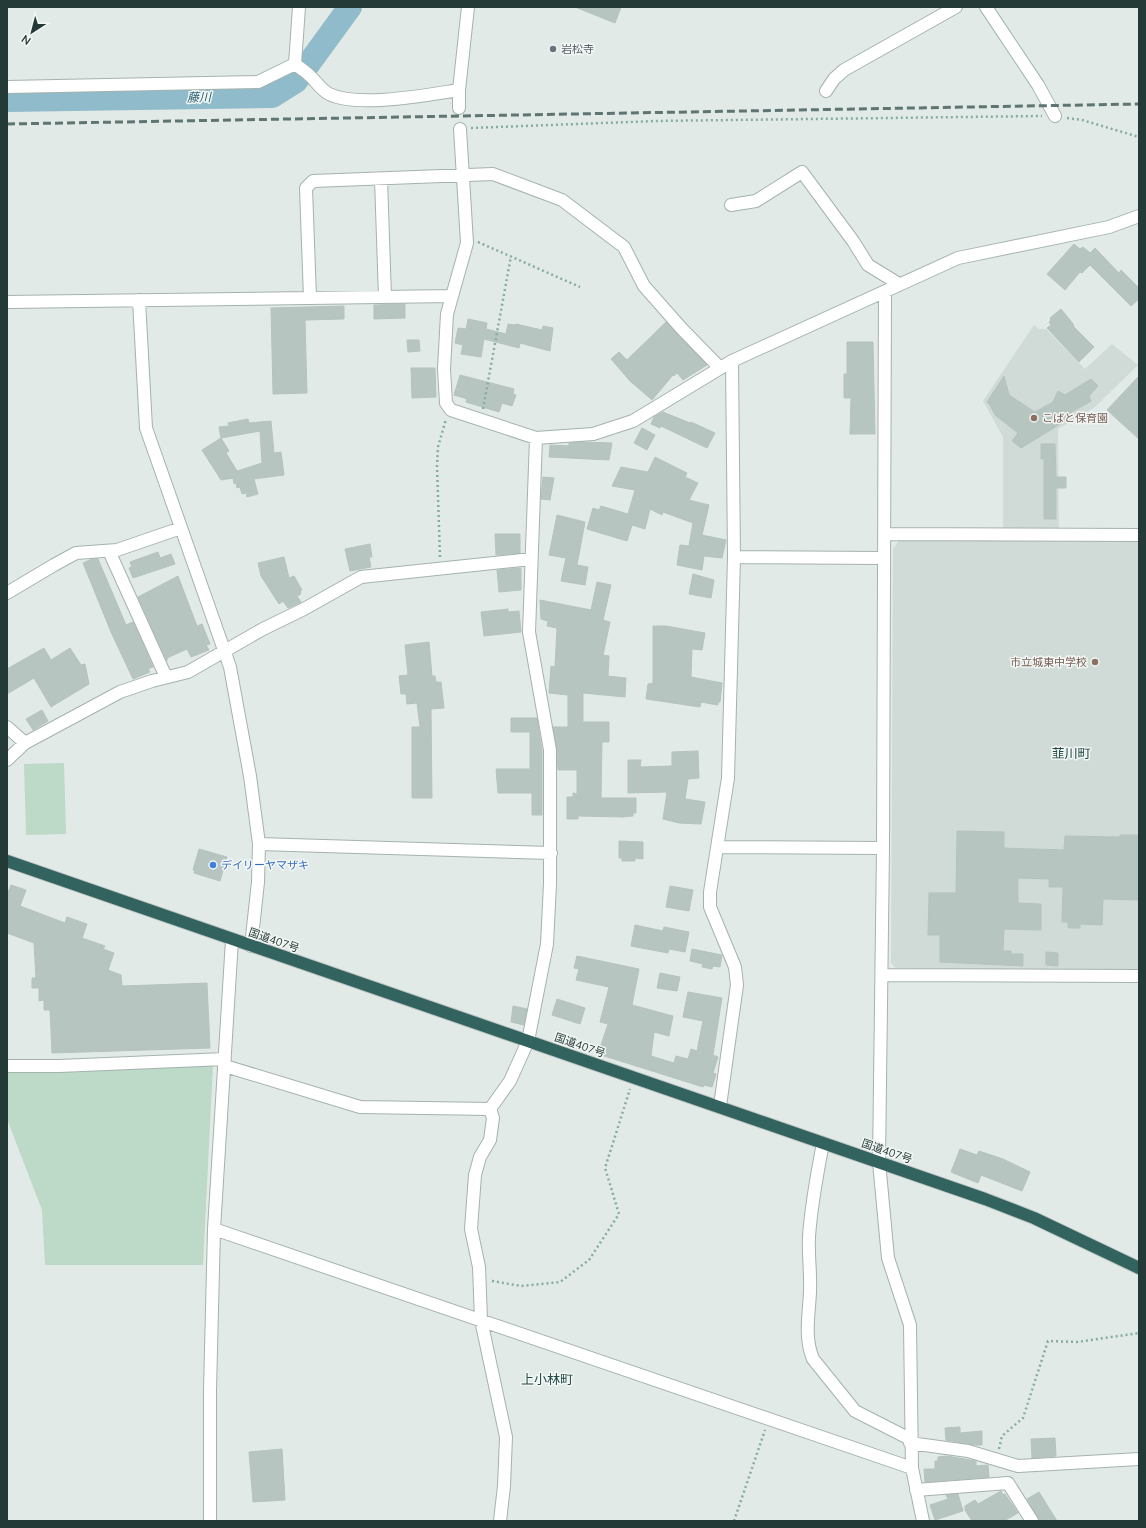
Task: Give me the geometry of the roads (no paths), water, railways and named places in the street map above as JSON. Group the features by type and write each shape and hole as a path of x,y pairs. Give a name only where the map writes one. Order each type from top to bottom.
{"highway":[{"name":"国道407号","path":"7,861 232,940 720,1106 879,1162 1034,1218 1139,1268"}],"street":[{"path":"295,64 299,7"},
{"path":"459,108 459,90 468,7"},
{"path":"826,91 834,79 844,70 956,7"},
{"path":"986,7 1038,85 1055,116"},
{"path":"7,88 258,82 295,64"},
{"path":"295,64 310,76 321,89 334,96 357,99 391,99 459,90"},
{"path":"460,129 467,243 447,314 444,369 446,403 452,410 536,438 593,434 633,421 732,361 958,258 1109,227 1139,216"},
{"path":"731,205 756,201 802,172 853,241 868,264 899,284"},
{"path":"310,298 306,188 313,181 493,174 562,200 624,247 644,286 682,329 720,368"},
{"path":"381,179 385,296"},
{"path":"885,292 883,848 879,1162 888,1258 906,1313 911,1339 910,1441 912,1468 923,1521"},
{"path":"7,302 452,296"},
{"path":"139,300 146,428 230,667 250,776 259,844 258,882 251,946"},
{"path":"720,1106 737,985 735,967 710,907 710,892 728,778 734,557 732,361"},
{"path":"490,1109 510,1081 528,1041 547,944 551,853 550,750 529,632 536,438"},
{"path":"7,593 76,553 109,551 124,548 181,528"},
{"path":"884,534 1139,535"},
{"path":"109,551 166,677"},
{"path":"734,557 884,558"},
{"path":"7,760 25,743 120,692 166,677 188,672 224,650 263,629 304,610 361,577 531,559"},
{"path":"7,727 25,743"},
{"path":"259,844 551,853"},
{"path":"718,847 883,848"},
{"path":"210,1521 210,1390 214,1229 232,940"},
{"path":"882,975 1139,976"},
{"path":"7,1066 225,1063 360,1107 490,1109"},
{"path":"490,1109 493,1118 490,1140 480,1157 475,1175 471,1229 479,1267 481,1320 506,1437 504,1486 500,1521"},
{"path":"823,1143 814,1186 809,1236 810,1294 807,1330 813,1359 855,1411 910,1441 968,1451 1018,1466 1139,1460"},
{"path":"214,1229 912,1468"},
{"path":"916,1490 1008,1483 1032,1521"}],"waterway":[{"name":"藤川","path":"7,100 272,96 296,81 350,7"}],"railway":[{"path":"7,124 1139,104"}],"place":[{"name":"岩松寺","path":"553,49"},
{"name":"こばと保育園","path":"1034,418"},
{"name":"市立城東中学校","path":"1095,662"},
{"name":"デイリーヤマザキ","path":"213,865"}],"district":[{"name":"韮川町","path":"1071,753"},
{"name":"上小林町","path":"547,1379"}]}
